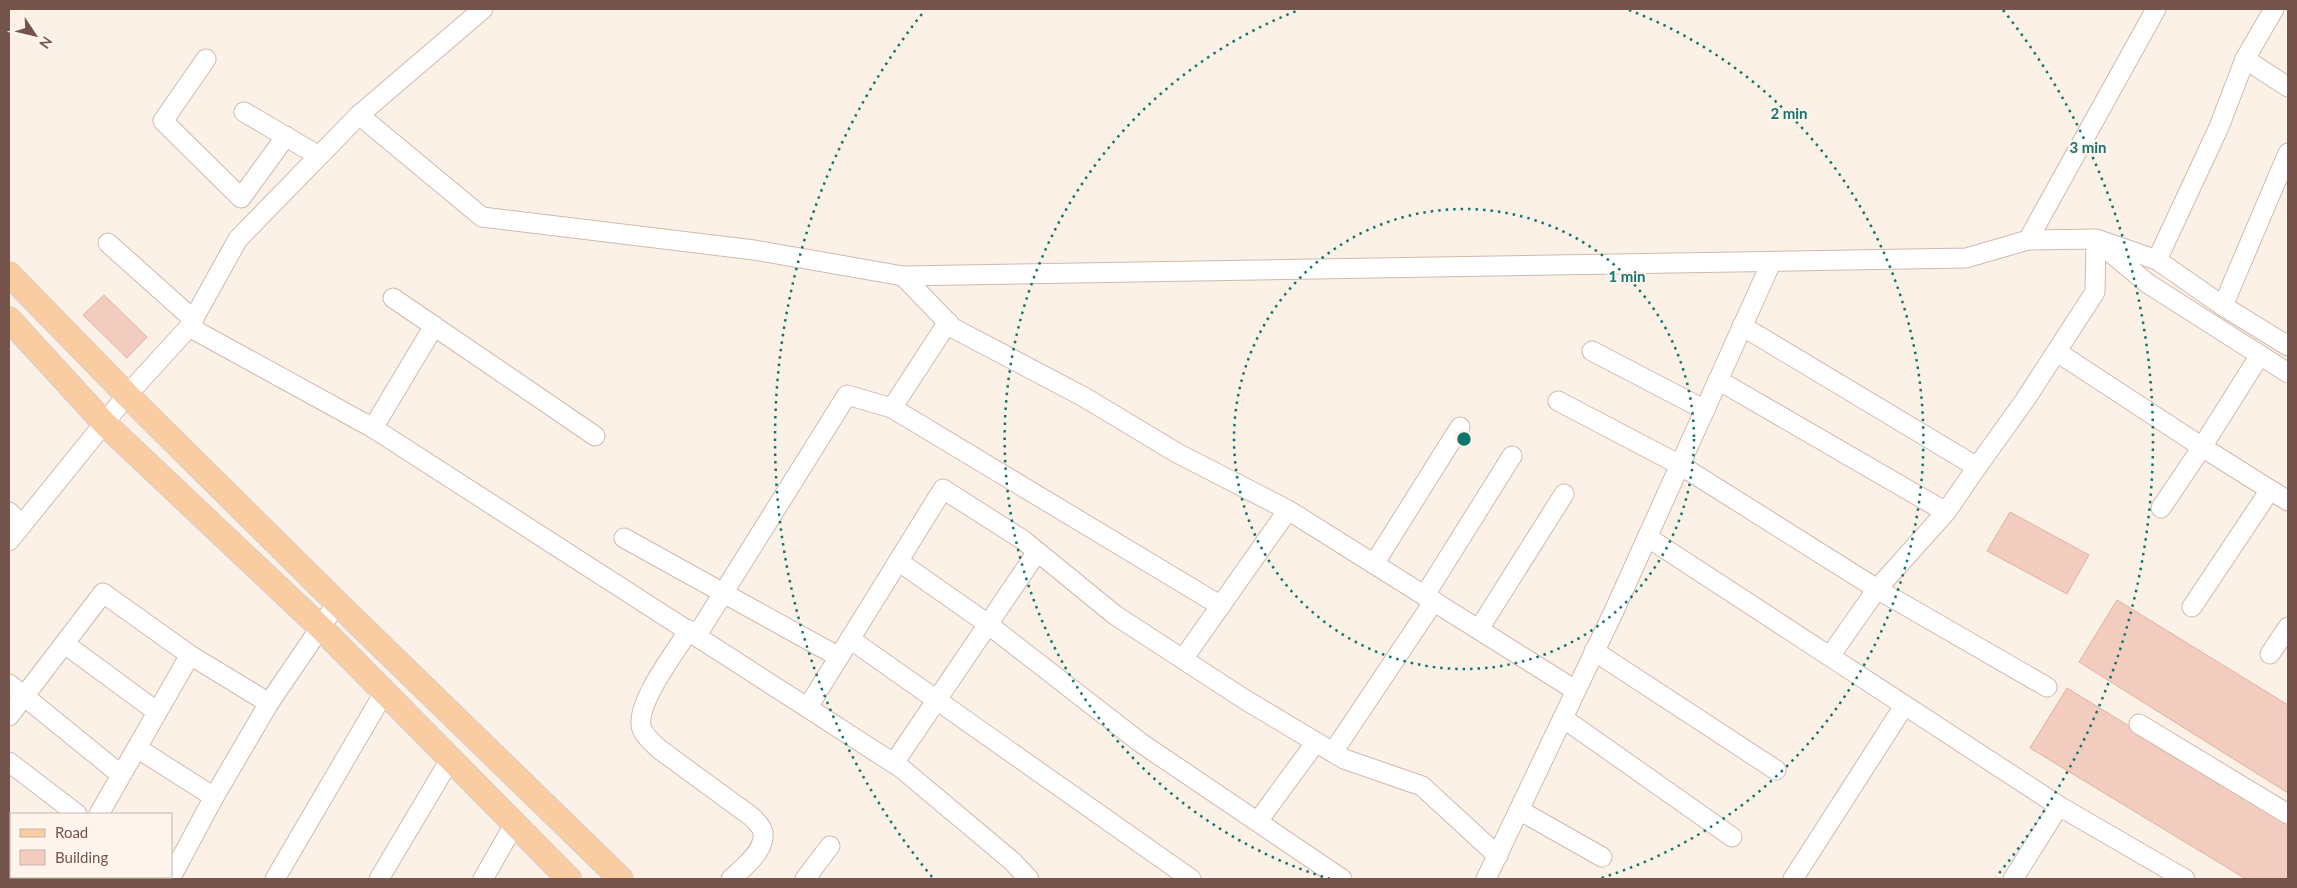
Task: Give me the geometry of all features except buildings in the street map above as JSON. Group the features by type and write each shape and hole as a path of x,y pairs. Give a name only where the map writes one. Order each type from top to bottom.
{"main road":[{"path":"9,274 128,396 337,603 621,879"},
{"path":"9,319 105,424 321,628 569,879"}],"street":[{"path":"9,541 15,518 105,424 192,323 238,239 359,115 484,9"},
{"path":"2028,240 2156,9"},
{"path":"2157,260 2219,127 2245,60 2274,9"},
{"path":"206,59 163,121 242,198 286,136"},
{"path":"2245,60 2288,87"},
{"path":"244,112 319,156"},
{"path":"359,115 482,217 754,250 903,276 1771,263 1966,258 2028,240 2096,239 2157,260 2223,306 2288,346"},
{"path":"2223,306 2288,154"},
{"path":"1830,656 1877,589 1946,512 2057,352 2095,292 2096,239"},
{"path":"2096,239 2147,283 2288,372"},
{"path":"108,243 192,323 373,428 894,763 1012,861 1029,879"},
{"path":"1486,879 1647,537 1771,263"},
{"path":"903,276 953,328 1084,397 1177,453 1288,510 1576,690"},
{"path":"393,298 595,436"},
{"path":"892,408 948,322"},
{"path":"373,428 434,326"},
{"path":"1742,326 1977,468"},
{"path":"1592,351 1704,410"},
{"path":"2057,352 2288,501"},
{"path":"2160,508 2202,447 2260,355"},
{"path":"1718,380 1946,512"},
{"path":"731,879 752,858 760,845 763,834 760,827 752,818 647,738 641,728 644,704 723,592 847,395 892,408 1221,606"},
{"path":"1558,401 1680,465 1877,589 2047,688"},
{"path":"1374,564 1460,426"},
{"path":"1333,752 1430,598 1512,456"},
{"path":"808,707 943,488 1023,540 1115,615 1244,699 1344,759 1422,786 1498,856"},
{"path":"2192,607 2270,490"},
{"path":"1479,629 1564,494"},
{"path":"1183,659 1288,510"},
{"path":"1647,537 2058,806 2185,879"},
{"path":"624,538 839,657"},
{"path":"894,763 989,626 1037,552"},
{"path":"898,561 989,626 1141,743 1342,879"},
{"path":"9,716 16,690 65,644 103,593 190,655 270,703"},
{"path":"172,874 214,797 270,703 337,603"},
{"path":"2270,654 2288,627"},
{"path":"850,639 1191,879"},
{"path":"65,644 156,711"},
{"path":"1594,651 1776,770"},
{"path":"100,813 156,711 190,655"},
{"path":"16,690 120,774"},
{"path":"275,879 385,691"},
{"path":"1799,877 1904,706"},
{"path":"1563,718 1732,837"},
{"path":"2139,724 2288,814"},
{"path":"1258,822 1316,742"},
{"path":"137,748 214,797"},
{"path":"379,879 451,758"},
{"path":"9,762 76,813"},
{"path":"2013,879 2058,806"},
{"path":"1519,810 1602,857"},
{"path":"483,879 515,823"},
{"path":"805,879 830,846"}]}
